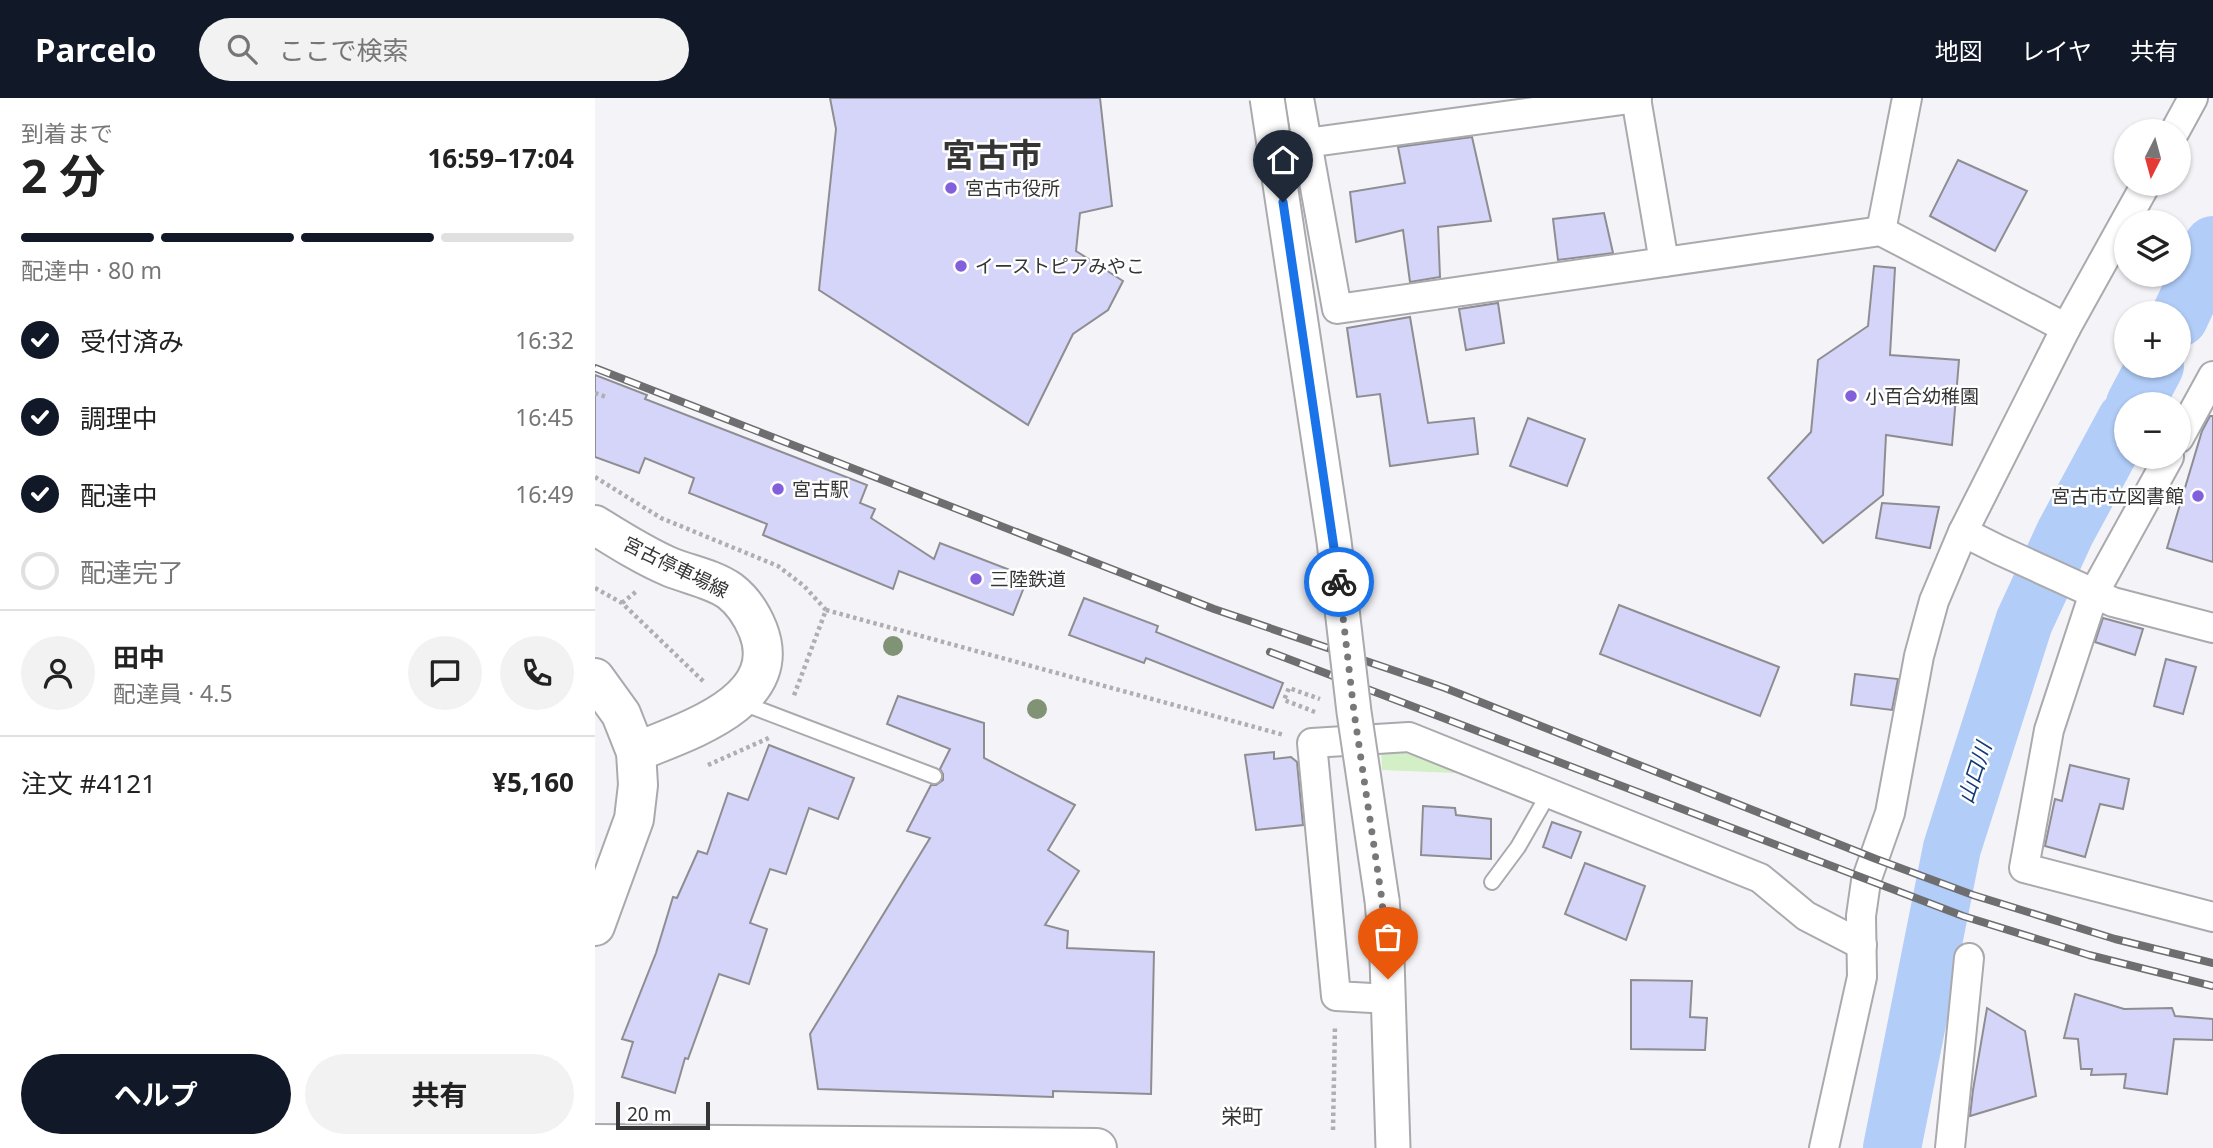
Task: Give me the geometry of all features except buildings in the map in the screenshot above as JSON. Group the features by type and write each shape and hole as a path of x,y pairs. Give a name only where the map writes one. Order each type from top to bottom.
{"main road":[{"name":"宮古停車場線","path":"595,525 649,557 729,590 744,604 762,641 761,662 754,682 730,708"},
{"path":"595,678 621,714 636,752 638,785 634,819 595,926"},
{"path":"636,752 700,726 730,708"},
{"path":"595,1144 1097,1148"}],"street":[{"path":"1267,98 1334,541 1354,712 1382,900 1389,999 1393,1148"},
{"path":"1299,98 1337,309 1881,231 2066,328"},
{"path":"1306,143 1637,98 1664,262"},
{"path":"1881,231 1907,98"},
{"path":"2182,119 2193,98"},
{"path":"1824,1148 1862,978 1861,916 1866,881 1890,813 1919,656 1934,601 1963,532 2066,328 2139,196"},
{"path":"2191,416 2213,376"},
{"path":"2162,469 2094,593 2049,730 2024,868 2213,917"},
{"path":"1963,532 2113,602 2213,628"},
{"path":"1389,999 1336,996 1312,743 1409,737 1760,878 1806,916 1862,944"},
{"path":"1950,1148 1969,958"}],"lane":[{"path":"730,708 934,776"},
{"path":"1492,882 1518,847 1549,793"}],"path":[{"path":"595,393 606,397"},
{"path":"595,588 622,603 730,708"},
{"path":"826,610 1312,743 1322,715 1285,700 1289,688 1354,712"},
{"path":"1333,1130 1336,996"}],"green space":[{"path":"1381,743 1478,774 1382,770"}],"waterway":[{"name":"山口川","path":"2187,301 2213,245"},
{"name":"山口川","path":"2141,392 2149,378"},
{"name":"山口川","path":"1892,1148 1952,848 2024,622 2065,533 2114,442"}],"railway":[{"path":"595,368 1214,609 1445,688 1973,895 2115,939 2213,963"},
{"path":"1270,652 1963,916 2089,955 2213,986"}],"way so far":[{"path":"1339,582 1354,712 1382,900 1388,979"}],"place":[{"name":"宮古市役所","path":"951,188"},
{"name":"イーストピアみやこ","path":"961,266"},
{"name":"小百合幼稚園","path":"1851,396"},
{"name":"宮古駅","path":"778,489"},
{"name":"宮古市立図書館","path":"2198,496"},
{"name":"三陸鉄道","path":"976,579"}],"district":[{"name":"宮古市","path":"992,155"},
{"name":"栄町","path":"1242,1117"}],"route":[{"path":"1283,202 1339,582"}]}
